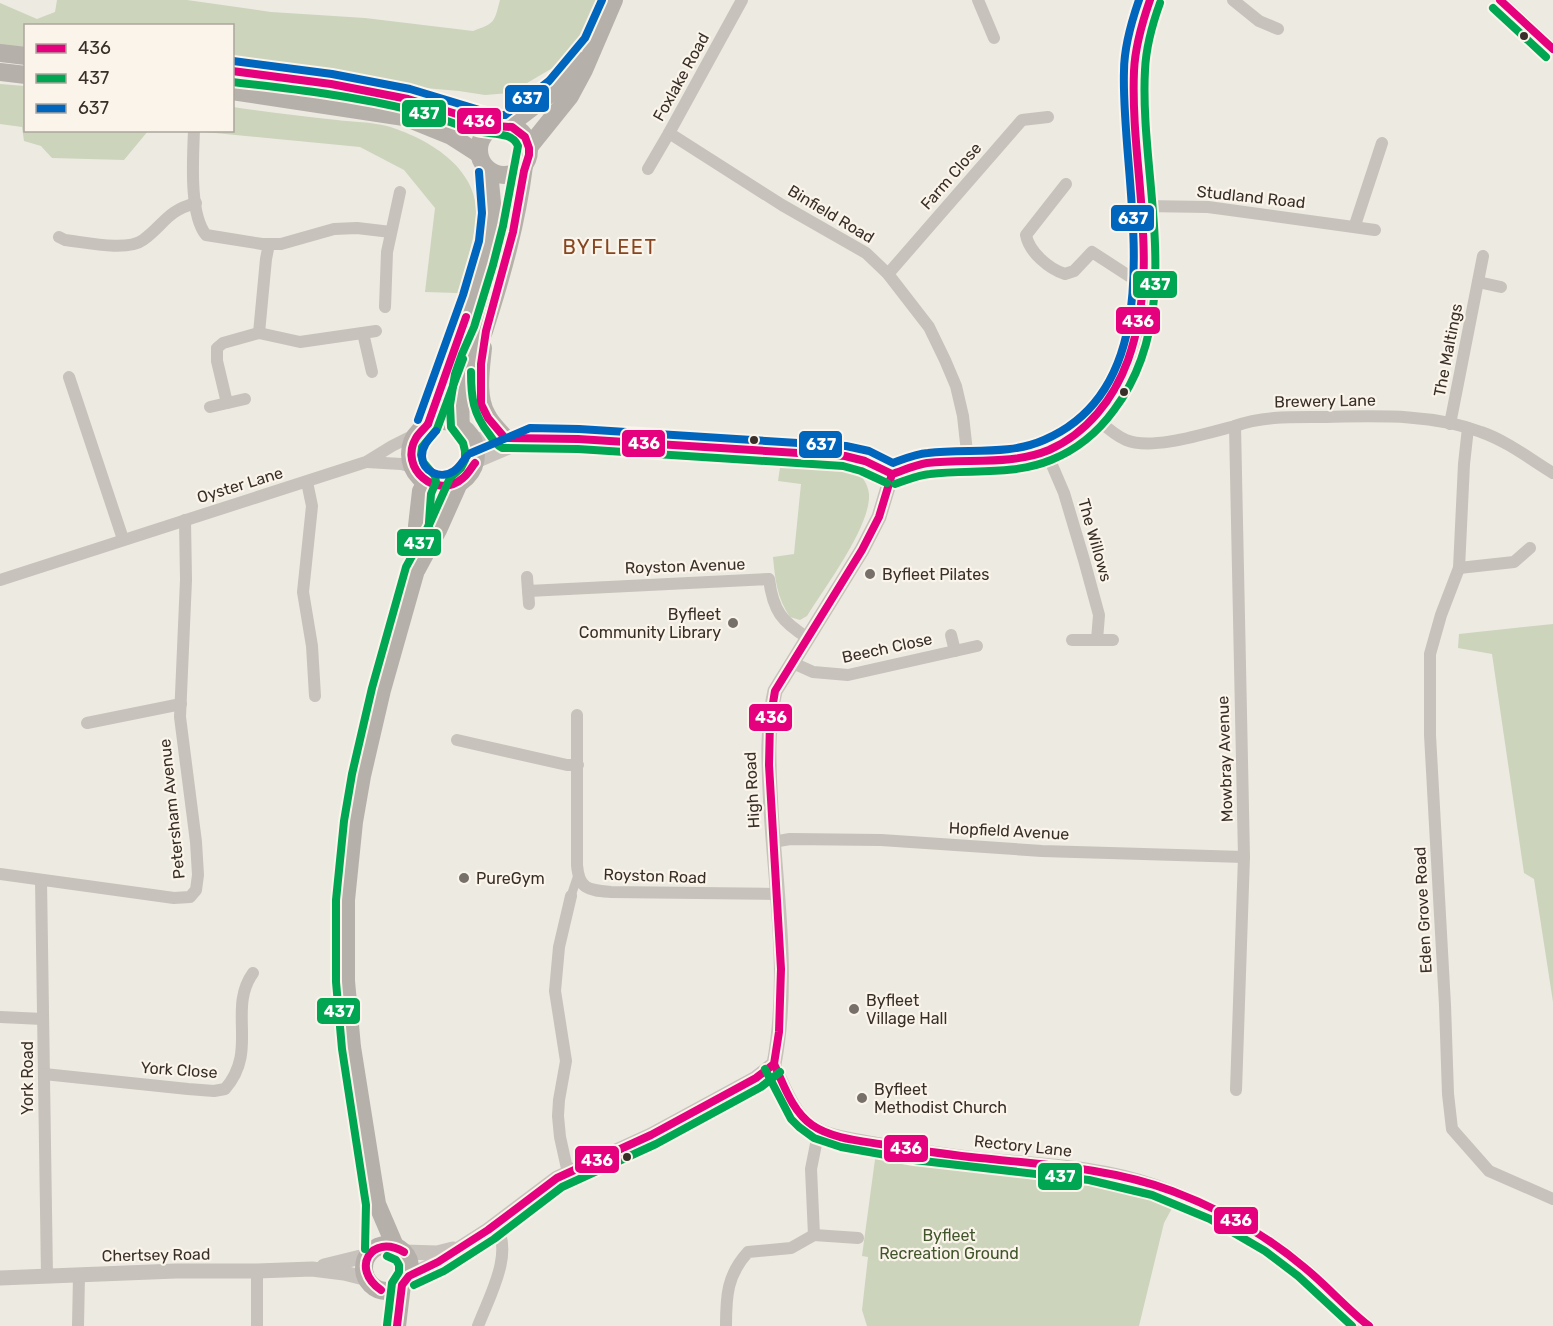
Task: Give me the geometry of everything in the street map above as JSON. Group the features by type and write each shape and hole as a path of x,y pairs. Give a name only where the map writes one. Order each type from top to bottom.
{"main road":[{"path":"529,147 570,96 584,70 614,0"},
{"path":"478,154 480,140 489,129 502,125 556,89 594,44"},
{"path":"0,53 24,56"},
{"path":"234,71 331,84 414,100 523,133 529,147 529,154 524,166 516,220 485,331 481,373 481,403 492,424 505,438"},
{"path":"0,72 24,75"},
{"path":"234,91 404,117 442,132 478,154 489,171 503,176 518,171 524,166"},
{"path":"485,331 474,349 460,406 467,432 476,450 475,463 469,475 459,483 437,486 418,476 410,455 412,443 423,429 473,298 489,243 493,213 489,171"},
{"path":"423,429 439,421 450,422 467,432"},
{"path":"416,570 417,526 421,492 426,482"},
{"path":"392,1326 365,1267 372,1252 377,1204 352,1047 346,981 346,900 354,822 382,690 416,570 438,530 459,483"},
{"path":"377,1204 400,1249 410,1263 397,1326"},
{"path":"372,1252 382,1246 400,1249"},
{"path":"374,1284 388,1291 405,1281"}],"street":[{"name":"Foxlake Road","path":"648,169 742,0"},
{"path":"978,0 993,38"},
{"path":"467,432 530,440 578,439 845,456 865,461 892,474 919,465 1016,457 1046,451 1081,430 1096,418 1113,394 1132,351 1144,302 1146,244 1135,120 1134,68 1150,0"},
{"path":"1233,0 1258,21 1278,29"},
{"path":"1500,0 1553,49"},
{"name":"Farm Close","path":"888,274 1023,120 1048,117"},
{"path":"194,132 193,172 198,225 206,235 281,244 334,229 357,228 391,232"},
{"name":"Binfield Road","path":"669,133 782,205 866,253 888,274 929,327 945,360 956,386 963,416 968,461"},
{"path":"1355,225 1382,143"},
{"path":"1066,184 1026,235 1031,248 1058,272 1065,274 1074,271 1092,252 1130,276 1145,279"},
{"path":"385,307 387,252 400,192"},
{"path":"59,237 65,240 131,246 143,241 168,215 182,207 196,204"},
{"name":"Studland Road","path":"1144,206 1208,207 1355,225 1375,230"},
{"path":"260,333 269,244"},
{"name":"The Maltings","path":"1450,424 1483,256"},
{"path":"1478,282 1500,287"},
{"path":"227,403 217,361 217,348 223,343 260,333 300,342 370,332 372,372"},
{"path":"69,377 123,539"},
{"path":"210,407 246,399"},
{"name":"Brewery Lane","path":"1096,418 1118,436 1137,443 1155,444 1245,422 1283,417 1371,416 1427,419 1481,432 1513,447 1553,474"},
{"name":"Mowbray Avenue","path":"1235,426 1244,857 1236,1090"},
{"name":"Eden Grove Road","path":"1468,428 1458,568 1430,654 1430,735 1448,1094 1452,1128 1489,1171 1553,1199"},
{"name":"Oyster Lane","path":"0,580 366,462 423,429"},
{"path":"475,463 530,440"},
{"name":"The Willows","path":"1046,451 1064,493 1099,615 1097,640"},
{"name":"Oyster Lane","path":"366,462 413,467"},
{"name":"High Road","path":"774,1064 782,1010 768,750 775,691 862,550 879,518 892,474"},
{"path":"307,482 312,506 303,592 312,646 315,696"},
{"name":"Petersham Avenue","path":"0,874 174,898 190,897 196,891 198,875 196,842 181,738 186,520"},
{"path":"1458,568 1514,562 1530,548"},
{"path":"527,578 529,604"},
{"name":"Royston Avenue","path":"528,591 769,579 777,612 788,626 808,638"},
{"name":"Beech Close","path":"951,635 955,651"},
{"path":"1072,640 1113,640"},
{"name":"Beech Close","path":"792,663 813,672 848,675 977,646"},
{"path":"87,723 181,704"},
{"path":"567,1173 558,1116 566,1061 555,991 559,947 578,875 578,715"},
{"path":"457,740 567,765 578,765"},
{"name":"Hopfield Avenue","path":"773,842 790,839 881,840 1042,850 1244,857"},
{"name":"Royston Road","path":"578,875 585,887 593,891 777,894"},
{"name":"York Road","path":"41,880 47,1276"},
{"name":"York Close","path":"44,1074 188,1089 225,1089 236,1077 242,1052 242,1000 245,984 253,973"},
{"path":"0,1017 43,1019"},
{"path":"405,1281 495,1224 544,1187 567,1173 651,1135 756,1078 774,1064"},
{"name":"Rectory Lane","path":"774,1064 800,1113 819,1129 848,1137 918,1150 1084,1169 1155,1184 1196,1201 1267,1241 1312,1273 1353,1314 1369,1326"},
{"path":"814,1235 811,1169 819,1129"},
{"path":"478,1326 503,1254 503,1239 495,1224"},
{"path":"726,1326 728,1287 738,1263 748,1252 791,1248 814,1235 858,1238"},
{"path":"400,1249 437,1253 456,1249"},
{"name":"Chertsey Road","path":"312,1269 372,1252"},
{"name":"Chertsey Road","path":"0,1278 176,1271 312,1269 344,1273 374,1284"},
{"path":"257,1271 257,1326"},
{"path":"78,1326 79,1275"}],"green space":[{"path":"57,0 187,0 271,12 365,18 473,31 490,24 500,0 598,0 584,37 569,56 510,93 485,95 234,66 234,24 24,24 24,50 0,47 0,3 37,19 55,12"},
{"path":"0,84 24,86 24,132 147,132 124,160 52,158 41,146 24,141 22,127 0,124"},
{"path":"234,107 387,126 431,145 456,166 466,178 473,192 476,208 473,239 458,293 425,292 435,208 404,170 360,147 205,132 234,132"},
{"path":"781,461 854,466 865,482 869,494 868,507 855,539 807,616 800,620 790,617 779,595 773,557 794,554 801,484 778,481"},
{"path":"1553,624 1553,1002 1534,879 1524,873 1492,654 1458,648 1459,634"},
{"name":"Byfleet Recreation Ground","path":"876,1152 938,1162 1068,1173 1107,1179 1177,1199 1164,1223 1139,1326 867,1326 862,1310 868,1257 862,1256"}],"transit line":[{"name":"637","path":"234,61 332,74 410,89 496,115 505,115 549,81 585,38 602,0"},
{"name":"637","path":"471,453 530,428 579,429 846,446 869,451 893,463 923,454 1001,450 1030,445 1044,440 1086,412 1113,373 1128,327 1134,275 1124,71 1128,35 1139,0"},
{"name":"436","path":"892,474 927,463 1004,460 1049,450 1063,443 1087,424 1098,413 1115,388 1128,360 1138,324 1143,288 1144,252 1134,108 1134,71 1139,35 1150,0"},
{"name":"436","path":"1500,0 1553,49"},
{"name":"437","path":"895,484 926,475 1021,468 1060,456 1078,446 1101,426 1114,410 1136,372 1149,331 1155,288 1155,244 1145,112 1145,70 1150,36 1160,3"},
{"name":"437","path":"1493,8 1546,57"},
{"name":"436","path":"234,71 331,84 408,99 495,126 512,127 525,137 529,155 513,232 486,331 481,364 481,404 488,418 505,438 578,439 845,456 865,461 892,474"},
{"name":"437","path":"234,82 370,101 423,113 477,131 506,136 515,141 518,146 493,265 474,327 455,374 450,405 451,427 463,443 465,460 461,468 450,478 429,525 406,567 372,688 352,774 344,821 336,900 336,982 342,1049 366,1205 365,1249"},
{"name":"637","path":"418,420 463,295 479,241 482,213 479,172"},
{"name":"436","path":"428,424 466,317"},
{"name":"437","path":"427,551 431,494 436,482 435,476 423,462 422,447 437,429 463,359"},
{"name":"437","path":"471,372 472,397 476,412 493,440 502,448 578,449 843,466 861,471 887,483"},
{"name":"436","path":"428,424 416,438 412,449 412,460 416,470 423,478 442,486 453,484 465,476 475,463"},
{"name":"637","path":"436,431 422,452 423,462 429,470 433,473 449,474 458,468 467,456"},
{"name":"436","path":"397,1326 402,1285 409,1276 438,1262 488,1230 557,1178 651,1135 756,1078 774,1064 779,1032 781,969 769,765 770,721 775,691 862,550 879,517 892,474"},
{"name":"436","path":"774,1064 799,1113 820,1130 838,1136 968,1157 1101,1172 1149,1183 1190,1198 1242,1224 1275,1245 1313,1275 1369,1326"},
{"name":"437","path":"765,1069 791,1119 814,1138 841,1147 914,1160 1089,1180 1152,1195 1210,1219 1265,1251 1298,1276 1352,1326"},
{"name":"437","path":"414,1285 444,1271 494,1239 562,1187 656,1144 761,1087 780,1072"},
{"name":"436","path":"381,1290 372,1282 367,1273 368,1256 374,1250 382,1247 392,1247 404,1252"},
{"name":"437","path":"387,1256 396,1260 399,1272 392,1283 387,1325"}],"place":[{"name":"Byfleet Pilates","path":"870,574"},
{"name":"Byfleet Community Library","path":"733,623"},
{"name":"PureGym","path":"464,878"},
{"name":"Byfleet Village Hall","path":"854,1009"},
{"name":"Byfleet Methodist Church","path":"862,1098"}],"district":[{"name":"BYFLEET","path":"610,247"}]}
